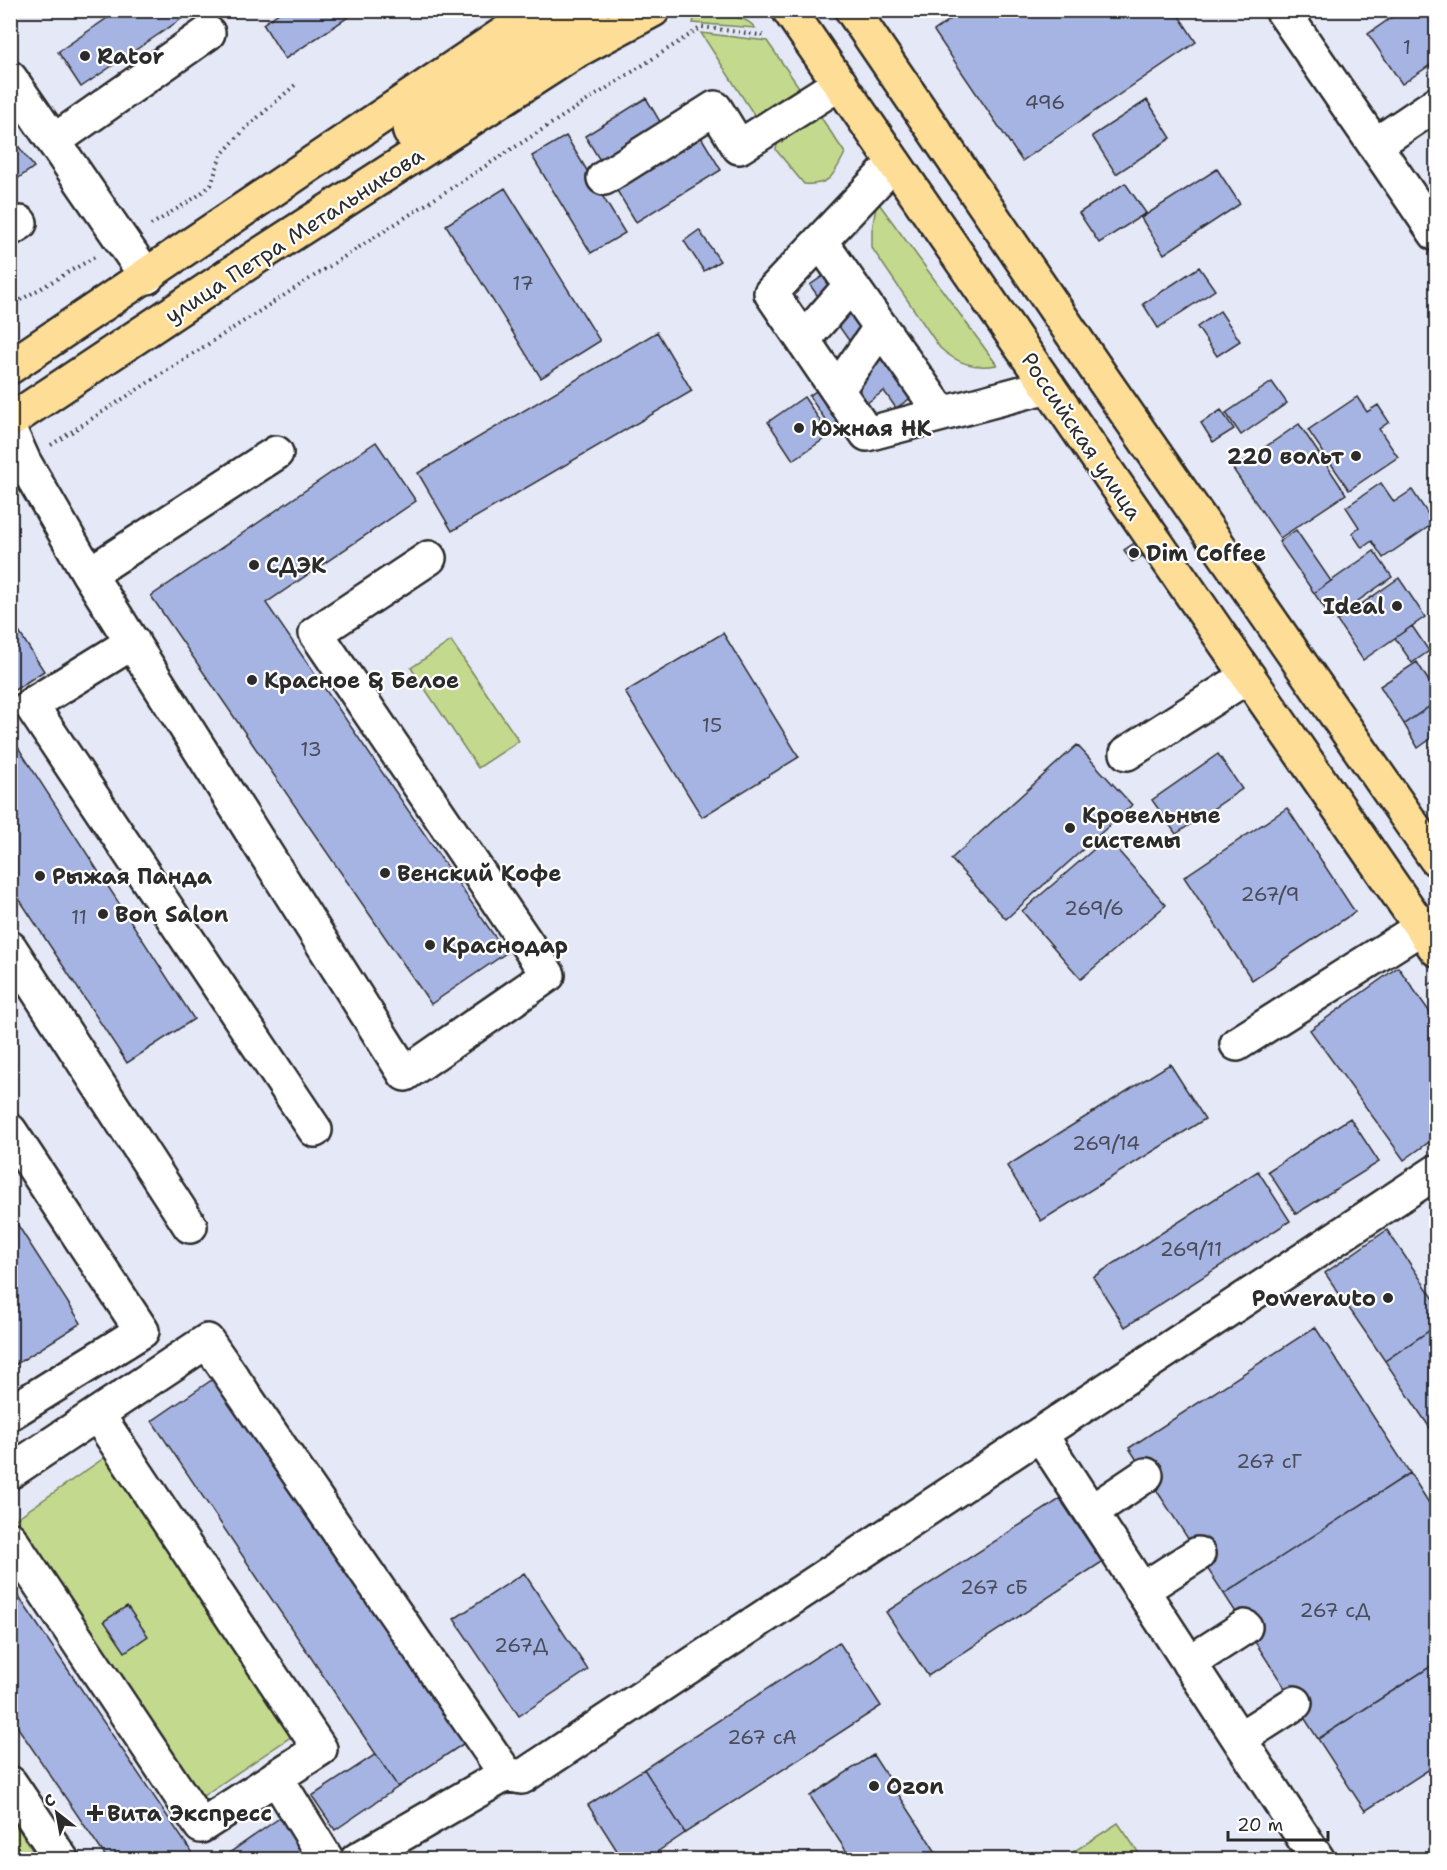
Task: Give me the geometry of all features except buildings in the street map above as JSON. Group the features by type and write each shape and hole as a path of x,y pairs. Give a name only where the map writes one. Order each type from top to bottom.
{"main road":[{"name":"улица Петра Метальникова","path":"10,367 147,277 539,10"},
{"path":"255,258 320,198 369,160 592,10"},
{"name":"улица Петра Метальникова","path":"10,421 255,258 578,50 653,10"},
{"path":"829,10 880,78 936,134"},
{"path":"852,10 1112,391 1437,859"},
{"name":"Российская улица","path":"781,18 840,83 1429,938"}],"street":[{"path":"1282,10 1437,234"},
{"path":"54,141 208,33"},
{"path":"10,78 147,277"},
{"path":"604,178 714,108 739,147 840,83"},
{"path":"1375,145 1437,104"},
{"path":"894,163 771,293 867,434 1048,386"},
{"path":"820,241 942,414"},
{"path":"803,340 851,285"},
{"path":"837,390 881,327"},
{"path":"10,430 24,462 89,574 405,1074 548,975 315,633 429,558"},
{"path":"89,574 276,453"},
{"path":"133,642 31,705 315,1130"},
{"path":"1127,753 1248,676"},
{"path":"1237,1044 1429,938"},
{"path":"10,948 190,1226"},
{"path":"10,1131 142,1331 10,1413"},
{"path":"10,1472 207,1341 506,1773 522,1777 1437,1172"},
{"path":"10,1539 201,1826 320,1749 98,1414"},
{"path":"1040,1434 1317,1860"},
{"path":"1091,1512 1146,1475"},
{"path":"1142,1590 1198,1554"},
{"path":"1189,1663 1245,1627"},
{"path":"1239,1739 1295,1703"},
{"path":"357,1860 506,1773"},
{"path":"276,1777 327,1860"},
{"path":"10,1783 62,1860"}],"path":[{"path":"24,462 702,27 781,18"},
{"path":"10,306 123,242 196,197 211,185 222,155 247,127 295,84"}],"green space":[{"path":"695,16 740,18 755,28 693,23"},
{"path":"701,33 767,41 803,93 758,121"},
{"path":"818,113 845,153 834,173 826,181 804,184 776,150 778,138"},
{"path":"877,201 997,365 966,364 940,348 872,248 872,230"},
{"path":"451,641 519,741 478,768 411,668"},
{"path":"107,1456 295,1734 200,1798 14,1520"},
{"path":"11,1818 38,1859 11,1859"},
{"path":"1118,1823 1143,1859 1062,1859"}],"place":[{"name":"Rator","path":"85,56"},
{"name":"Южная НК","path":"799,428"},
{"name":"220 вольт","path":"1356,456"},
{"name":"Dim Coffee","path":"1134,553"},
{"name":"СДЭК","path":"254,565"},
{"name":"Ideal","path":"1397,606"},
{"name":"Красное & Белое","path":"252,680"},
{"name":"Кровельные системы","path":"1070,828"},
{"name":"Венский Кофе","path":"385,873"},
{"name":"Рыжая Панда","path":"40,876"},
{"name":"Bon Salon","path":"103,914"},
{"name":"Краснодар","path":"430,945"},
{"name":"Powerauto","path":"1388,1298"},
{"name":"Ozon","path":"874,1786"},
{"name":"Вита Экспресс","path":"95,1813"}]}
